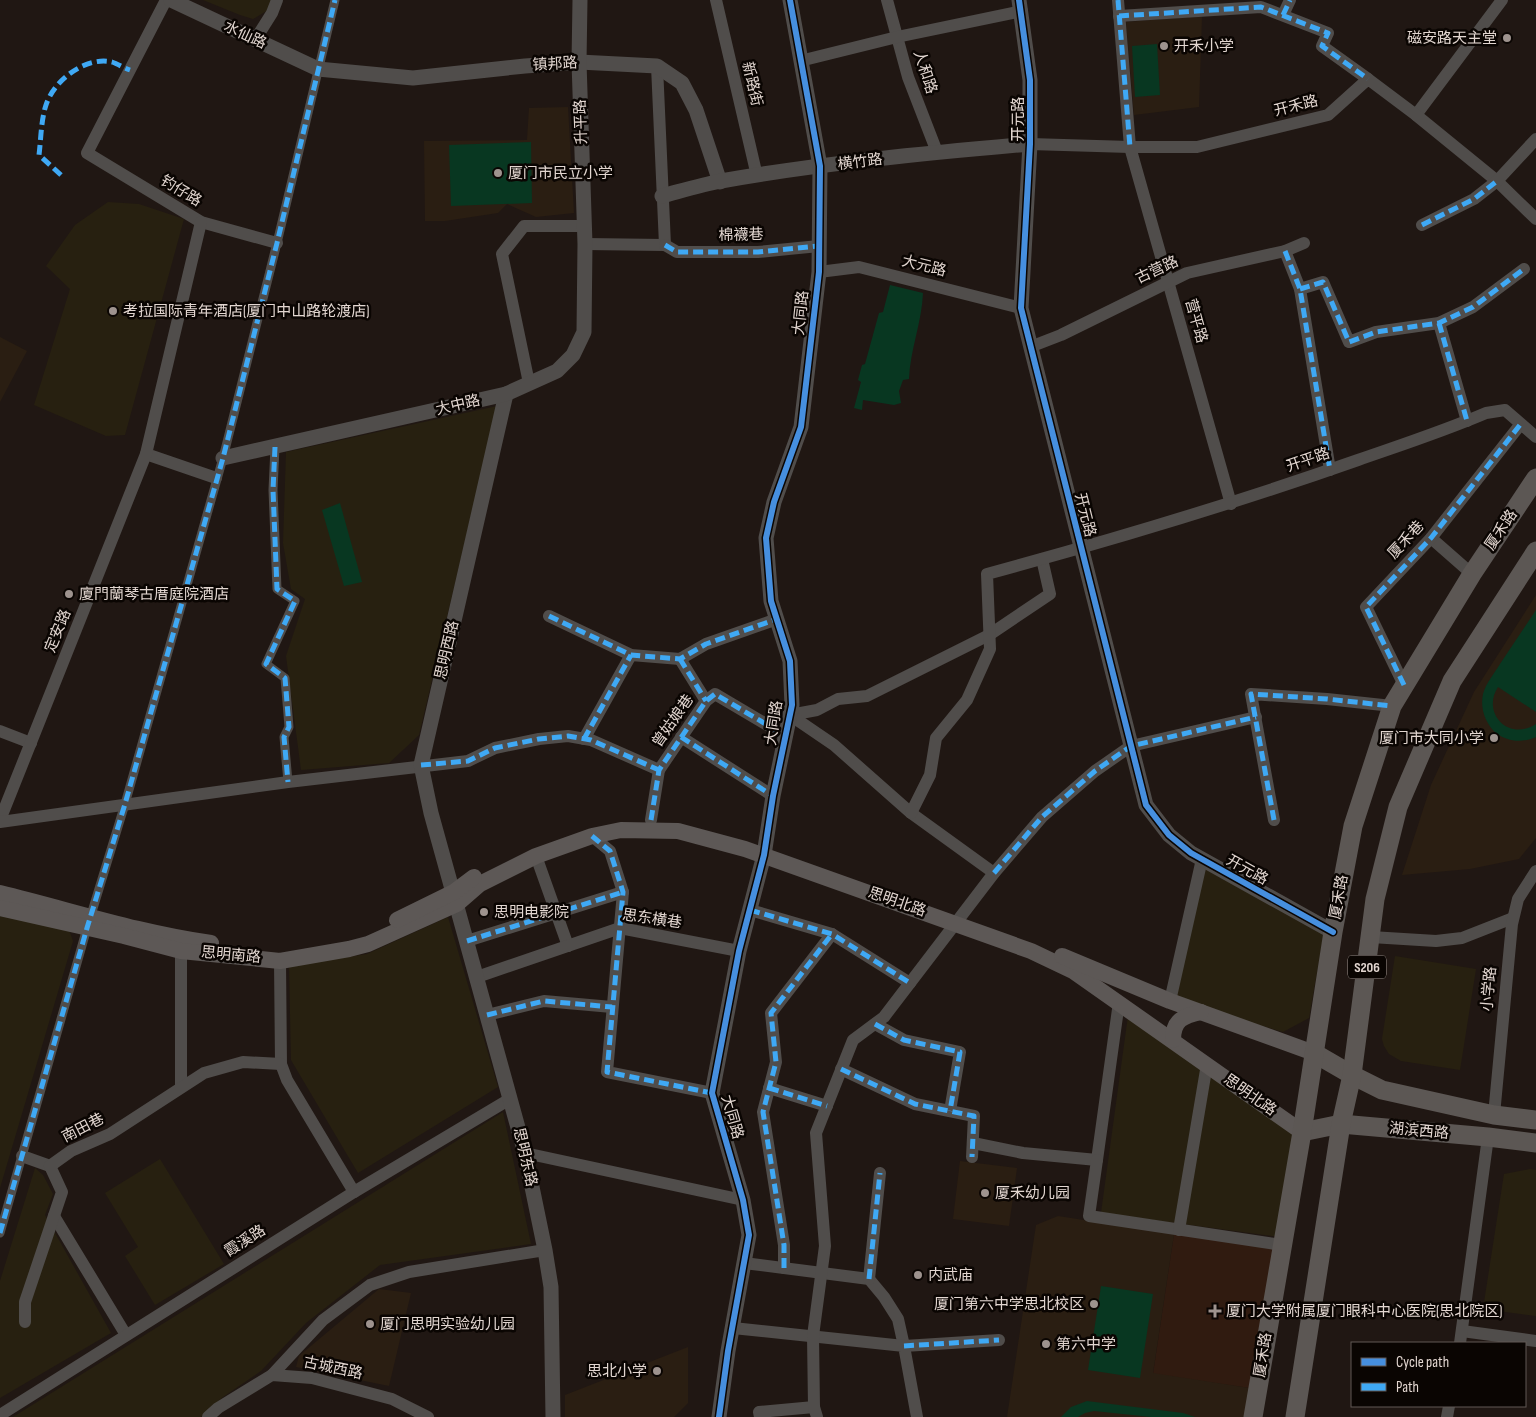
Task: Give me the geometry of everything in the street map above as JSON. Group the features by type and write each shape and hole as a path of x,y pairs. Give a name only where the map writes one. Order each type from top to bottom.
{"main road":[{"name":"厦禾路","path":"1253,1417 1352,826 1392,706 1472,574 1536,478"},
{"name":"S206","path":"1295,1417 1341,1124 1352,1075 1376,899 1398,807 1452,681 1536,551"},
{"name":"思明北路","path":"455,898 483,871 566,836 630,820 662,820 699,826 959,919 1115,977 1170,1001 1314,1054"},
{"name":"思明北路","path":"455,898 536,856 592,836 620,830 678,831 745,848 765,851"},
{"name":"思明南路","path":"0,892 181,951 280,960 349,950 368,944 455,898"},
{"name":"思明南路","path":"0,908 129,927 186,940 273,952 320,946 366,935 455,898"},
{"name":"思明北路","path":"959,919 1073,971 1302,1132"},
{"path":"1173,1040 1173,1030 1185,1015 1201,1012"},
{"name":"湖滨西路","path":"1314,1054 1382,1090 1494,1115 1536,1120"},
{"name":"湖滨西路","path":"1302,1132 1341,1124 1536,1143"}],"street":[{"name":"钓仔路","path":"146,454 201,222 87,153 166,0"},
{"name":"水仙路","path":"171,0 318,69"},
{"path":"255,40 272,13 277,0"},
{"path":"0,1233 223,458 335,0"},
{"name":"升平路","path":"580,0 579,62 585,244"},
{"name":"新路街","path":"716,0 757,176"},
{"name":"大同路","path":"719,1417 749,1234 743,1200 712,1093 739,951 765,851 773,796 792,705 790,661 771,601 766,538 774,502 802,427 819,272 820,166 790,0"},
{"name":"人和路","path":"887,0 908,77 937,152"},
{"name":"营平路","path":"1118,0 1130,147 1231,504"},
{"path":"1283,15 1290,0"},
{"path":"1416,115 1502,0"},
{"path":"800,61 1021,5"},
{"name":"开元路","path":"1021,5 1030,80 1030,144 1021,308 1146,805 1169,835 1191,852 1333,932"},
{"path":"1119,16 1261,7 1328,33 1322,46 1416,115 1497,181 1536,219"},
{"name":"镇邦路","path":"318,69 412,78 579,62 657,66"},
{"path":"657,66 682,83 696,110 720,182"},
{"path":"657,66 665,245"},
{"name":"开禾路","path":"1030,144 1197,147 1328,115 1368,79"},
{"path":"1422,225 1474,199 1497,181 1536,139"},
{"name":"横竹路","path":"662,196 720,182 820,166 937,152 1030,144"},
{"path":"201,222 277,243"},
{"path":"529,384 502,254 524,226 585,226"},
{"name":"古营路","path":"1030,347 1061,335 1187,273 1285,251 1304,243"},
{"name":"棉襪巷","path":"585,244 665,245 677,252 758,252 819,246"},
{"name":"大中路","path":"223,458 506,394 557,371 573,354 584,332 585,244"},
{"path":"1285,251 1300,289 1330,470"},
{"name":"大元路","path":"819,272 858,267 1021,308"},
{"path":"1300,289 1324,282 1349,342 1376,332 1439,323 1473,307 1524,269"},
{"path":"1439,323 1467,422"},
{"name":"思明西路","path":"455,898 430,813 421,765 506,394"},
{"name":"开平路","path":"989,635 986,574 1231,504 1467,422 1486,413 1505,410 1536,437"},
{"name":"厦禾巷","path":"1404,685 1366,607 1431,538 1520,425"},
{"path":"275,447 273,490 277,588 295,601 266,664 285,678 288,727 284,737 288,782"},
{"path":"146,454 216,478"},
{"name":"定安路","path":"0,821 146,454"},
{"path":"1431,538 1472,574"},
{"path":"790,715 817,710 838,699 866,696 989,635 1050,594 1042,559"},
{"path":"549,616 631,655 680,659 706,644 777,619"},
{"path":"911,813 930,775 936,738 967,700 990,649 989,635"},
{"path":"584,739 631,655"},
{"path":"680,659 706,701"},
{"name":"曾姑娘巷","path":"650,820 659,770 706,701 715,694 786,736"},
{"path":"1274,820 1256,717 1250,694 1392,706"},
{"path":"790,715 834,745 911,813 994,873"},
{"path":"760,1417 759,1412 816,1412 813,1336 825,1246 816,1133 853,1040 884,1017 994,873 1042,817 1095,771 1131,746 1256,717"},
{"path":"0,731 31,743"},
{"path":"0,821 288,782 468,761 495,748 539,739 568,736 591,740 659,770"},
{"path":"681,737 773,796"},
{"path":"592,836 610,851 623,892 607,1072 712,1093"},
{"path":"536,856 568,946"},
{"path":"1170,1001 1202,859"},
{"name":"小学路","path":"1494,1115 1513,918 1518,899 1536,871"},
{"path":"467,941 623,892"},
{"name":"思明东路","path":"455,898 525,1152 545,1250 551,1286 553,1417"},
{"path":"750,910 832,934 910,983"},
{"path":"1371,937 1436,940 1462,938 1513,918"},
{"name":"思东横巷","path":"477,977 620,928 739,951"},
{"path":"784,1268 784,1245 763,1112 776,1062 771,1013 832,934"},
{"path":"181,951 181,1087"},
{"path":"280,960 281,1064 287,1080 354,1192"},
{"path":"488,1015 544,1001 612,1008"},
{"path":"1118,1002 1089,1216 1282,1245"},
{"path":"875,1024 904,1040 960,1052 950,1111"},
{"name":"南田巷","path":"50,1166 70,1151 110,1134 204,1073 243,1062 281,1064"},
{"path":"1179,1230 1206,1064"},
{"path":"841,1069 915,1104 974,1116 972,1156"},
{"path":"770,1088 827,1106"},
{"name":"霞溪路","path":"0,1415 354,1192 510,1099"},
{"path":"1488,1137 1461,1337 1536,1341"},
{"path":"973,1143 1023,1153 1097,1160"},
{"path":"525,1152 743,1200"},
{"path":"22,1156 50,1166 62,1192 25,1302 25,1322"},
{"path":"870,1280 880,1173"},
{"path":"54,1216 126,1335"},
{"path":"208,1417 218,1408 272,1375 323,1320 370,1285 409,1272 545,1250"},
{"path":"744,1263 870,1280 898,1319 917,1417"},
{"path":"733,1328 904,1346 999,1340"},
{"name":"古城西路","path":"272,1375 312,1378 392,1399 428,1417"}],"shaded area":[{"path":"203,0 273,0 270,9 253,19"},
{"name":"开禾小学","path":"1202,16 1199,107 1134,115 1126,22"},
{"name":"厦门市民立小学","path":"568,107 574,213 536,217 507,204 498,213 445,221 425,221 424,141 527,140 529,108"},
{"path":"108,202 139,204 184,219 125,435 106,436 34,405 70,289 46,266 75,225"},
{"path":"0,337 27,351 0,402"},
{"path":"497,406 419,735 389,763 301,770 286,656 305,599 291,589 283,543 286,452"},
{"name":"厦门市大同小学","path":"1536,595 1536,838 1519,859 1470,869 1402,875 1431,785 1474,692"},
{"path":"1206,866 1324,932 1309,1018 1283,1032 1168,999"},
{"path":"0,915 69,930 73,941 0,1188"},
{"path":"448,917 498,1087 358,1173 291,1060 289,966 367,954"},
{"path":"1395,956 1476,969 1460,1070 1401,1061 1389,1054 1384,1046 1382,1039"},
{"path":"1128,1016 1294,1135 1280,1237 1101,1213"},
{"path":"503,1112 531,1244 380,1265 306,1323 261,1371 223,1397 201,1417 13,1417"},
{"path":"160,1159 224,1264 155,1305 125,1256 138,1247 105,1193"},
{"name":"厦禾幼儿园","path":"960,1161 1017,1168 1009,1226 953,1219"},
{"path":"35,1168 43,1175 53,1194 45,1215 111,1333 0,1398 0,1281"},
{"path":"1530,1169 1536,1170 1536,1316 1483,1309 1504,1174"},
{"name":"厦门第六中学思北校区","path":"1058,1216 1174,1234 1153,1373 1256,1389 1252,1417 1007,1417 1036,1225"},
{"name":"厦门大学附属厦门眼科中心医院(思北院区)","path":"1174,1234 1277,1249 1256,1389 1153,1374"},
{"name":"厦门思明实验幼儿园","path":"379,1289 411,1293 389,1386 296,1367 299,1356"},
{"name":"思北小学","path":"688,1347 688,1403 674,1417 565,1417 565,1395"}],"green space":[{"path":"1157,44 1160,95 1135,97 1132,46"},
{"path":"531,142 532,203 451,206 449,145"},
{"path":"890,285 923,293 921,315 911,357 909,379 903,380 899,391 901,403 894,405 863,400 862,410 854,408 861,382 858,380 862,365 865,364 879,313 883,312"},
{"path":"340,503 362,582 344,586 322,510"},
{"path":"1536,610 1536,712 1498,687 1493,706 1495,715 1500,722 1508,727 1526,729 1536,724 1536,737 1520,741 1510,740 1496,733 1486,720 1483,710 1483,694 1490,679"},
{"path":"1101,1286 1153,1294 1140,1378 1088,1370"},
{"path":"1087,1401 1183,1413 1195,1417 1151,1417 1094,1411 1078,1417 1061,1417 1071,1407"}],"marked path":[{"path":"0,1233 223,458 335,0"},
{"path":"1118,0 1130,147"},
{"path":"1283,15 1290,0"},
{"path":"1119,16 1261,7 1328,33 1322,46 1368,79"},
{"path":"61,175 39,155 43,117 50,96 64,79 82,66 102,61 112,62 130,70"},
{"path":"1422,225 1474,199 1497,181"},
{"path":"665,245 677,252 758,252 819,246"},
{"path":"1285,251 1300,289 1330,470"},
{"path":"1300,289 1323,282 1349,342 1376,332 1439,323 1473,307 1524,269"},
{"path":"1439,323 1467,421"},
{"path":"1404,685 1366,607 1431,538 1520,425"},
{"path":"275,447 273,490 277,589 295,601 266,664 285,678 289,727 284,737 288,782"},
{"path":"549,616 631,655 680,659 706,644 777,619"},
{"path":"584,739 631,655"},
{"path":"680,659 706,701"},
{"path":"651,820 659,770 706,701 715,694 786,736"},
{"path":"1274,820 1251,694 1392,706"},
{"path":"994,873 1042,817 1095,771 1131,746 1256,717"},
{"path":"421,765 468,761 495,748 539,739 568,736 591,740 659,770"},
{"path":"681,737 773,796"},
{"path":"592,836 610,851 623,892 607,1072 712,1093"},
{"path":"467,941 623,892"},
{"path":"750,910 832,934 910,983"},
{"path":"784,1268 784,1245 763,1112 776,1062 771,1013 832,934"},
{"path":"487,1015 544,1001 612,1007"},
{"path":"875,1024 904,1040 960,1052 950,1111"},
{"path":"841,1069 915,1104 974,1116 972,1157"},
{"path":"769,1088 827,1106"},
{"path":"869,1279 880,1173"},
{"path":"904,1346 999,1340"}],"cycle path":[{"path":"719,1417 728,1351 749,1235 743,1200 712,1093 739,951 764,855 773,796 792,705 790,661 771,601 766,538 774,502 801,427 819,272 820,166 790,0"},
{"path":"1019,0 1030,80 1030,144 1021,308 1146,805 1169,835 1191,853 1333,932"}],"place":[{"name":"磁安路天主堂","path":"1507,38"},
{"name":"开禾小学","path":"1164,46"},
{"name":"厦门市民立小学","path":"498,173"},
{"name":"考拉国际青年酒店(厦门中山路轮渡店)","path":"113,311"},
{"name":"廈門蘭琴古厝庭院酒店","path":"69,594"},
{"name":"厦门市大同小学","path":"1494,738"},
{"name":"思明电影院","path":"484,912"},
{"name":"厦禾幼儿园","path":"985,1193"},
{"name":"内武庙","path":"918,1275"},
{"name":"厦门第六中学思北校区","path":"1094,1304"},
{"name":"厦门大学附属厦门眼科中心医院(思北院区)","path":"1215,1311"},
{"name":"厦门思明实验幼儿园","path":"370,1324"},
{"name":"第六中学","path":"1046,1344"},
{"name":"思北小学","path":"657,1371"}]}
